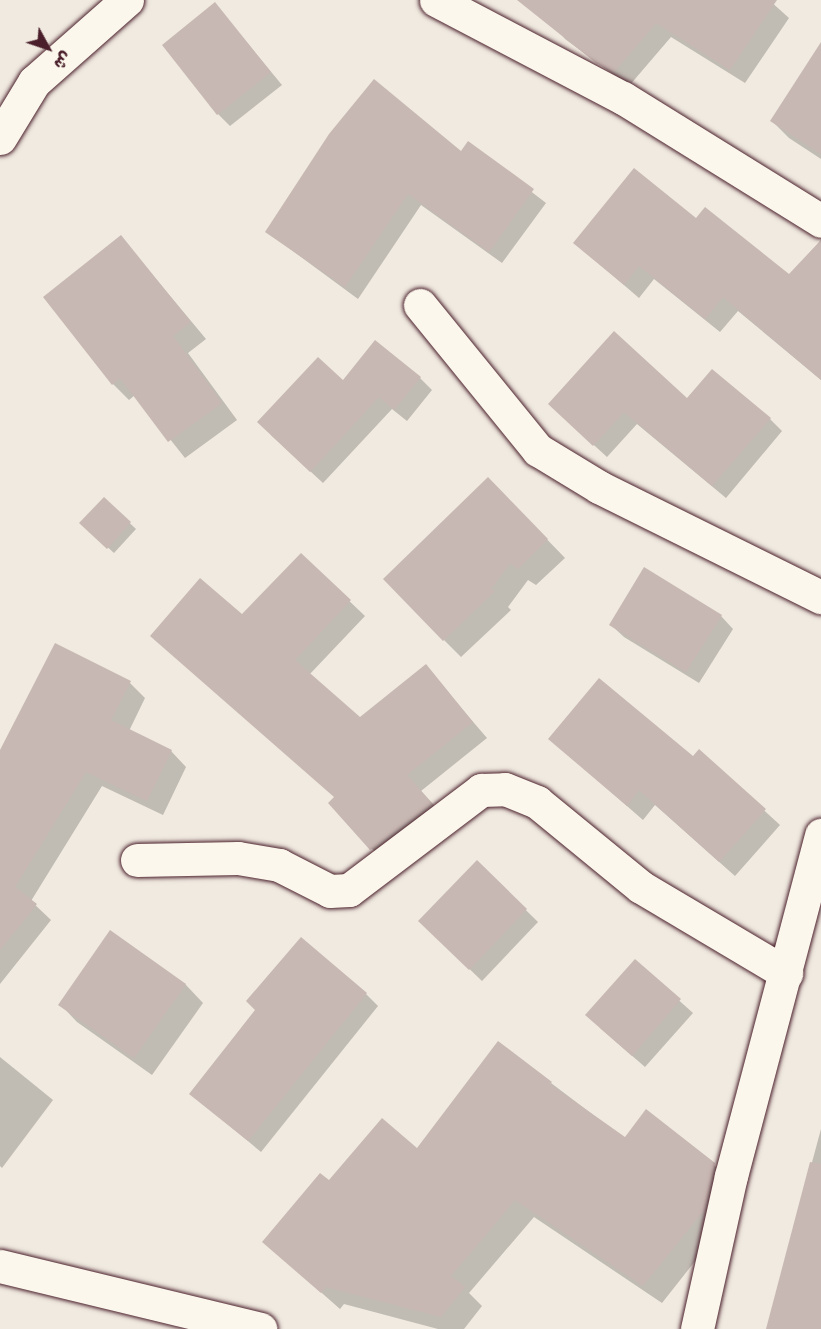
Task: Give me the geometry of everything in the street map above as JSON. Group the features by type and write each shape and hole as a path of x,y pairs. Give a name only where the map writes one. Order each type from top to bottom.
{"street":[{"path":"0,138 33,82 127,0"},
{"path":"436,0 623,99 821,221"},
{"path":"420,305 537,450 599,487 821,597"},
{"path":"137,860 238,858 279,865 330,891 349,890 481,790 505,789 537,802 641,886 786,974"},
{"path":"697,1329 731,1176 821,835"},
{"path":"0,1266 261,1329"}],"building":[{"path":"517,0 777,0 730,70 656,23 614,72 596,63"},
{"path":"215,2 271,72 217,115 162,45"},
{"path":"821,42 821,154 770,121"},
{"path":"374,79 461,151 468,141 534,189 489,252 408,194 345,287 265,232 329,134"},
{"path":"634,168 696,218 705,207 789,274 821,240 821,380 723,297 705,319 639,266 624,285 573,243"},
{"path":"121,235 191,322 173,336 222,403 168,442 120,378 112,385 43,297"},
{"path":"614,331 687,398 712,369 771,418 712,486 624,412 593,446 548,404"},
{"path":"375,340 421,377 394,410 379,397 310,472 257,422 318,357 343,380"},
{"path":"488,477 548,539 518,569 510,563 491,589 495,591 443,641 383,579"},
{"path":"104,497 131,522 107,549 79,523"},
{"path":"301,553 351,600 295,660 360,717 426,664 473,722 407,775 432,803 370,850 328,803 334,797 150,636 200,578 242,614"},
{"path":"644,567 722,615 686,672 609,625"},
{"path":"55,643 131,681 111,720 172,750 147,801 86,772 15,887 37,904 0,950 0,750"},
{"path":"599,678 693,756 699,749 766,809 719,862 639,790 627,806 548,739"},
{"path":"477,860 527,909 469,970 418,921"},
{"path":"110,930 186,984 134,1058 58,1005"},
{"path":"301,937 367,993 248,1141 189,1094 255,1010 246,1001"},
{"path":"635,959 681,999 632,1056 585,1015"},
{"path":"498,1041 552,1082 550,1084 625,1137 646,1109 715,1163 705,1209 643,1286 515,1200 451,1276 465,1287 441,1317 326,1287 321,1293 262,1242 320,1173 329,1180 382,1118 417,1148"},
{"path":"810,1162 821,1164 821,1329 766,1329"}]}
